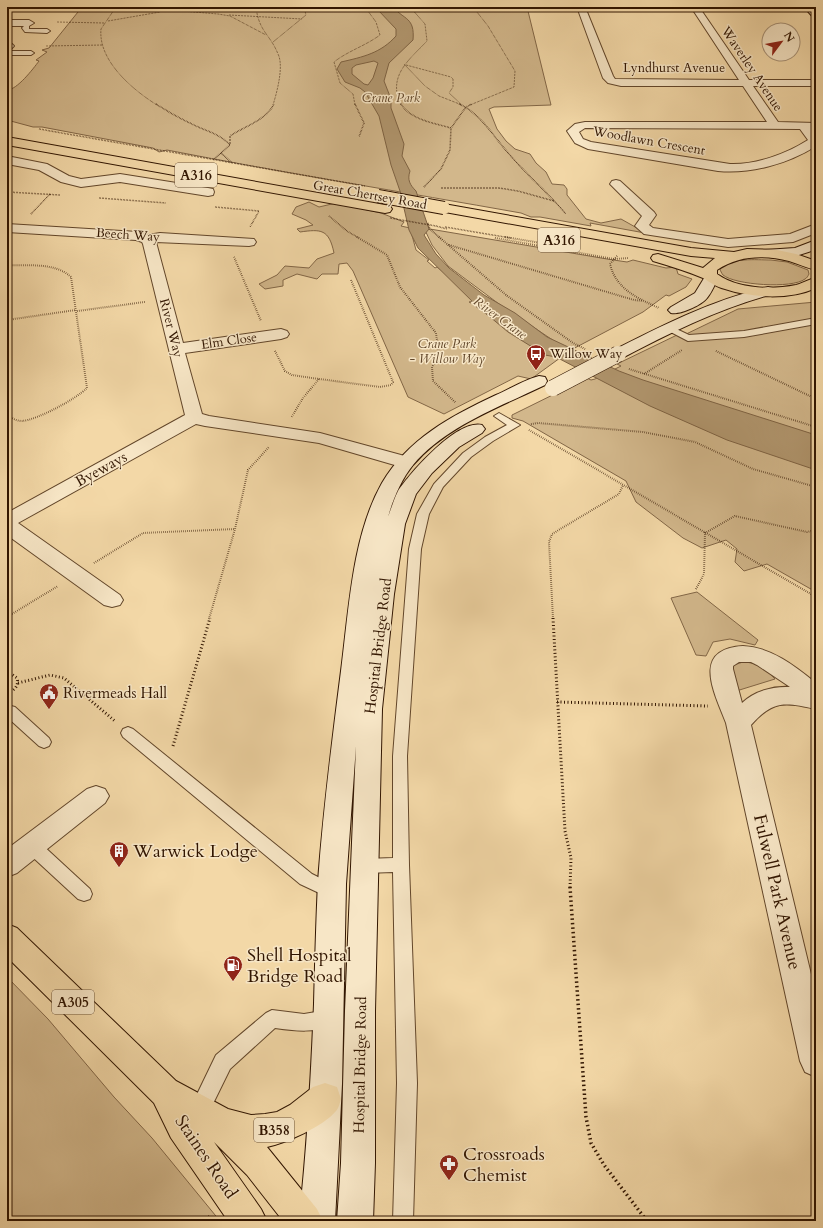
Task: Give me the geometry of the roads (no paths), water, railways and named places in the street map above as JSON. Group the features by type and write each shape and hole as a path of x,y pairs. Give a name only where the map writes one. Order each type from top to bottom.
{"main road":[{"name":"Great Chertsey Road","path":"7,132 378,196 440,220 659,258 711,277"},
{"name":"Great Chertsey Road","path":"7,141 388,214 691,252 734,256"},
{"name":"A316","path":"816,266 805,260 770,253 734,256 718,261 710,268 711,277 735,288 768,291 816,290"},
{"name":"A316","path":"794,291 806,288 816,282"},
{"name":"Staines Road","path":"7,937 165,1092 207,1115 259,1163 305,1221"},
{"name":"Staines Road","path":"165,1092 183,1126 249,1221"},
{"name":"B358","path":"207,1115 235,1129 251,1132 269,1131 280,1128 298,1118 326,1099"}],"street":[{"name":"Lyndhurst Avenue","path":"581,7 608,78 612,81 621,83 816,83"},
{"name":"Waverley Avenue","path":"695,7 774,126"},
{"path":"7,23 28,25 36,13"},
{"name":"Woodlawn Crescent","path":"803,126 815,140 808,147 759,165 735,168 718,168 588,145 579,141 573,131 579,126 585,125 816,126"},
{"path":"7,160 43,167 65,179 81,183 120,178 208,192"},
{"path":"616,184 649,215 642,226 649,231 728,244 793,238 816,228"},
{"name":"Beech Way","path":"7,228 138,236 147,239 160,237 249,242"},
{"name":"River Way","path":"147,239 150,244 192,411 195,417"},
{"path":"770,253 797,252 816,244"},
{"name":"Hospital Bridge Road","path":"355,1221 358,1163 370,709 383,594 395,524 407,493 415,466 430,439 546,385 611,350 702,296 711,277"},
{"name":"Hospital Bridge Road","path":"611,350 668,328 728,301 768,291"},
{"name":"Elm Close","path":"176,349 274,335"},
{"path":"195,417 205,421 320,438 415,466"},
{"name":"Byeways","path":"7,520 195,417"},
{"name":"Hospital Bridge Road","path":"317,1221 326,1099 332,880 341,772 366,568 378,515 389,488 415,466"},
{"path":"7,525 112,600"},
{"name":"Fulwell Park Avenue","path":"816,696 798,681 757,656 742,653 729,657 722,665 722,675 735,715 816,1061"},
{"path":"735,715 772,697 793,695 816,700"},
{"path":"7,865 96,796"},
{"path":"332,880 365,866"}],"lane":[{"path":"28,25 25,28 27,31 47,31"},
{"path":"8,48 31,53"},
{"path":"668,328 692,340 744,334 816,321"},
{"path":"403,1221 407,1083 401,865 400,756 415,549 418,530 423,514 438,486 457,464 480,445 515,425 486,413"},
{"path":"7,710 10,711 44,742"},
{"path":"128,733 306,879 332,880"},
{"path":"32,846 84,894"},
{"path":"365,866 401,865"},
{"path":"207,1115 223,1062 272,1019 304,1023 328,1019"}],"water":[{"name":"River Crane","path":"377,7 393,7 408,20 412,27 413,40 389,63 384,81 391,99 391,108 404,144 402,156 410,171 410,182 416,191 429,229 424,235 436,254 449,268 484,295 515,313 547,337 619,371 816,435 816,470 727,440 650,406 556,357 545,355 508,332 477,306 418,248 409,230 400,191 391,165 379,116 365,92 360,88 345,82 337,69 341,62 371,54 384,47 396,36 396,29 378,10","holes":["374,61 378,63 373,78 368,85 364,84 352,74 352,68 356,65"]}],"place":[{"name":"Willow Way","path":"536,371"},
{"name":"Rivermeads Hall","path":"49,710"},
{"name":"Warwick Lodge","path":"119,868"},
{"name":"Shell Hospital Bridge Road","path":"233,982"},
{"name":"Crossroads Chemist","path":"449,1181"}],"park label":[{"name":"Crane Park","path":"391,98"},
{"name":"Crane Park - Willow Way","path":"447,352"}]}
